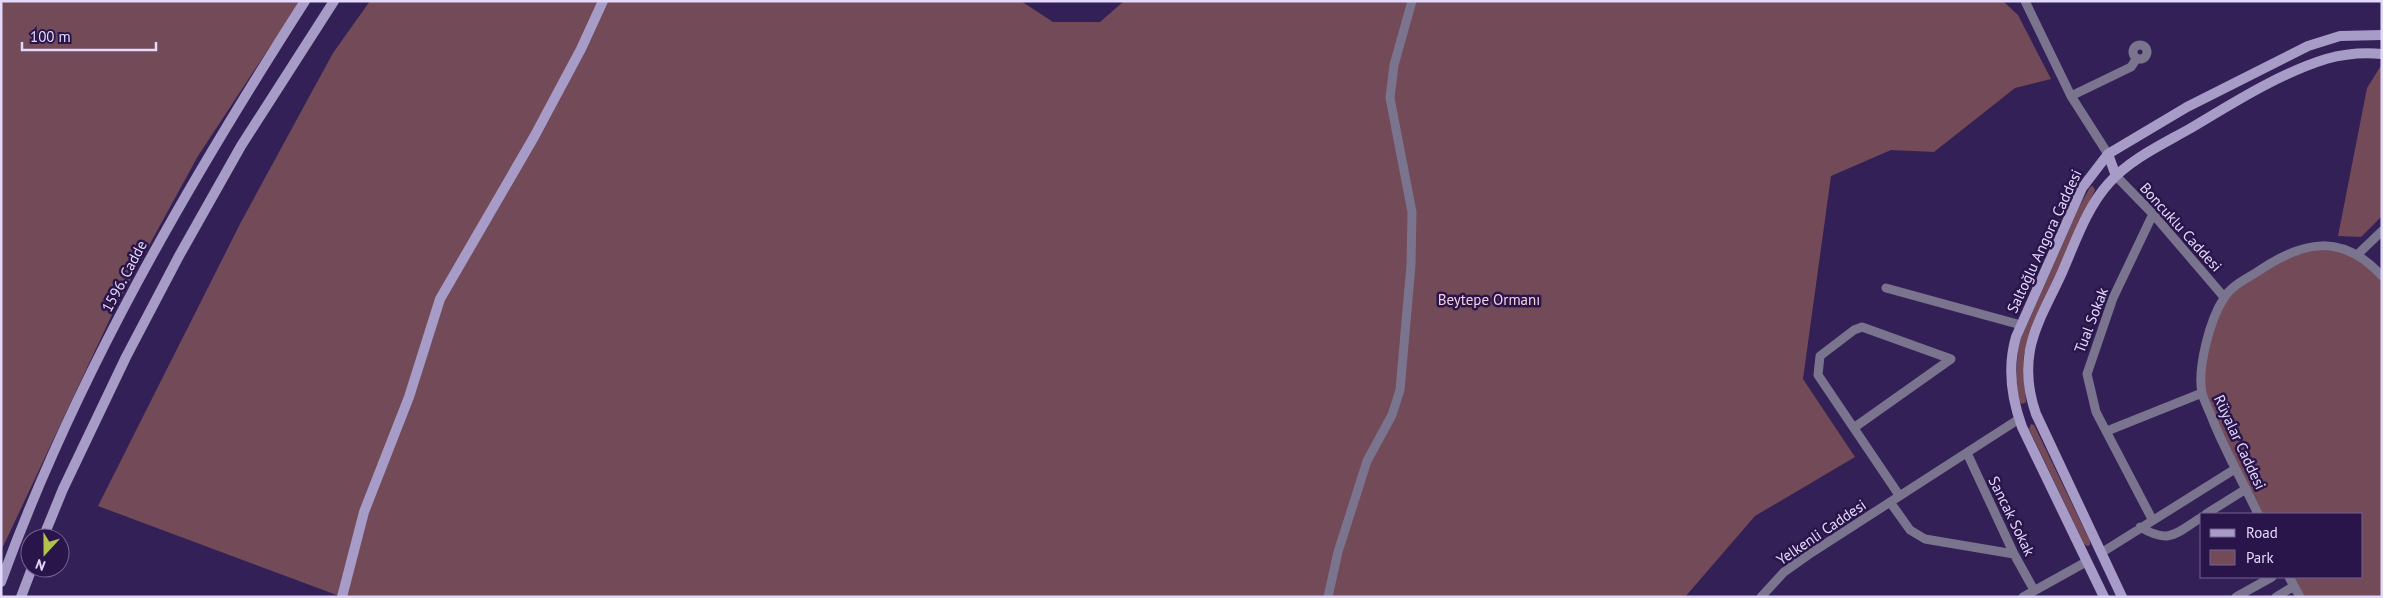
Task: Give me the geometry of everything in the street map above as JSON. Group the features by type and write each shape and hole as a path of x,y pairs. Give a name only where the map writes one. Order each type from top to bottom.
{"street":[{"name":"1596. Cadde","path":"1,582 41,480 149,262 220,134 305,1"},
{"path":"48,528 63,489 126,357 179,256 246,138 334,1"},
{"path":"342,597 364,512 409,397 440,299 534,137 581,50 603,1"},
{"path":"1328,597 1338,552 1368,461 1392,415 1400,390 1411,266 1412,212 1390,98 1394,65 1412,1"},
{"path":"2025,1 2071,96 2108,154 2116,176"},
{"name":"Saltoğlu Angora Caddesi","path":"2104,597 2019,419 2012,392 2010,369 2012,353 2021,325 2082,188 2108,154 2187,107 2308,46 2340,36 2382,35"},
{"name":"Saltoğlu Angora Caddesi","path":"2122,597 2036,414 2028,377 2029,359 2035,333 2095,203 2116,176 2172,138 2293,73 2341,55 2382,54"},
{"path":"2071,96 2131,67 2137,58"},
{"name":"Boncuklu Caddesi","path":"2116,176 2153,214 2224,297"},
{"name":"Tual Sokak","path":"2152,519 2096,412 2087,374 2089,363 2113,298 2153,214"},
{"path":"2357,255 2382,231"},
{"name":"Rüyalar Caddesi","path":"2258,513 2235,469 2202,393 2202,358 2224,297 2237,285 2272,261 2305,246 2337,247 2357,255 2382,276"},
{"path":"1886,288 2021,325"},
{"path":"1855,427 1951,359 1872,329 1862,327 1854,330 1820,356 1818,375 1900,495"},
{"path":"2107,431 2202,393"},
{"path":"2019,419 2036,414"},
{"name":"Yelkenli Caddesi","path":"1761,597 1784,572 2019,419"},
{"name":"Sancak Sokak","path":"1967,453 2014,554 2035,592"},
{"path":"2023,597 2035,592 2101,553 2152,519 2235,469"},
{"path":"2208,513 2246,489"},
{"path":"1890,502 1910,530 1925,539 2014,554"},
{"path":"2140,527 2155,536 2164,537 2174,534 2200,518"},
{"path":"21,597 28,578"},
{"path":"2236,597 2270,578"},
{"path":"2290,578 2300,597"},
{"path":"2276,597 2294,586"}],"green space":[{"path":"1,1 300,1 198,156 117,304 1,551"},
{"name":"Beytepe Ormanı","path":"370,1 1021,1 1053,22 1100,22 1124,1 2003,1 2018,15 2051,79 2015,88 1934,152 1891,150 1831,176 1803,379 1855,457 1755,516 1685,597 342,597 98,506 241,222 333,53"},
{"path":"2382,64 2382,216 2361,237 2338,236 2367,88"},
{"path":"2093,186 2095,190 2027,342 2023,360 2026,402 2022,404 2019,401 2016,380 2018,345 2079,207 2090,187"},
{"path":"2305,246 2337,247 2382,276 2382,597 2300,597 2290,578 2363,578 2363,513 2258,513 2202,393 2203,358 2224,297"},
{"path":"2031,424 2034,425 2090,541 2090,545 2084,544 2029,429"}]}
